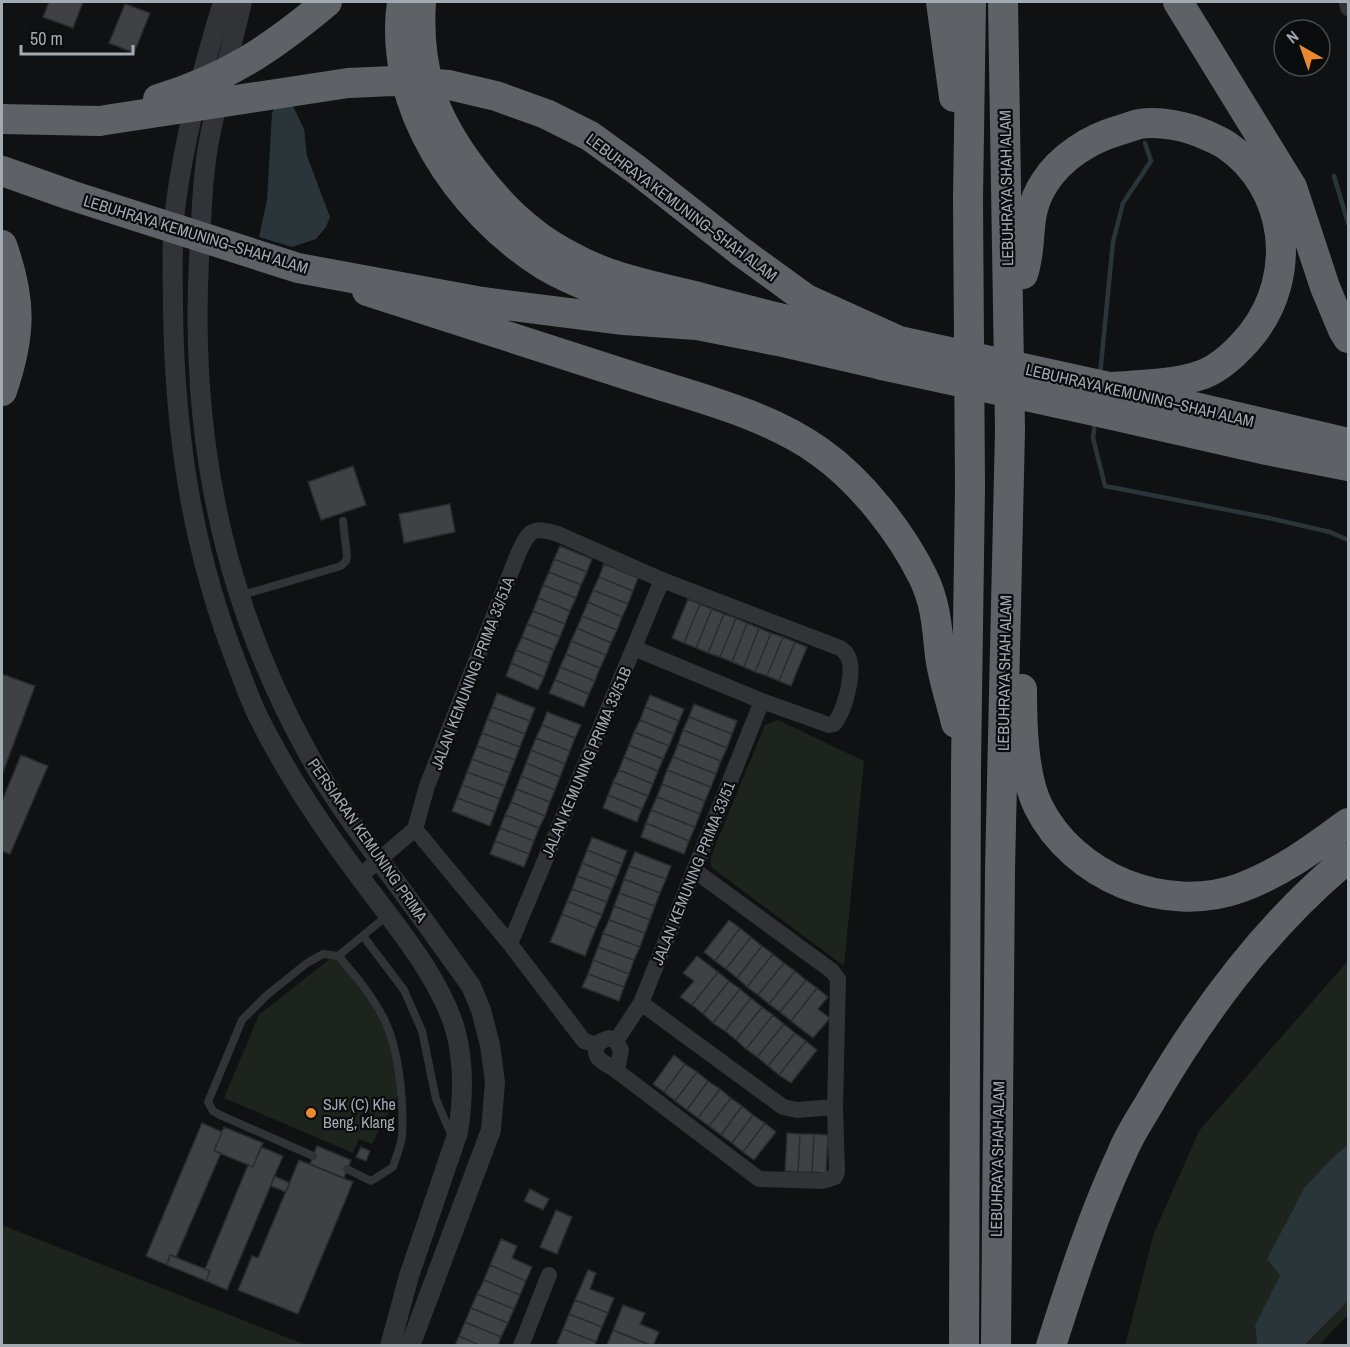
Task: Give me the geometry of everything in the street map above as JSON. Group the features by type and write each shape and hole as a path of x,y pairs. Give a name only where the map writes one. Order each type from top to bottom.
{"highway":[{"path":"99,122 222,75 261,53 327,2"},
{"path":"402,2 399,40 402,68 409,96 443,165 473,204 503,234 546,266 591,287 697,325"},
{"path":"421,2 421,41 425,65 430,92 441,117 459,150 476,173 512,213 534,233 574,258 646,284 830,329 899,341"},
{"path":"941,2 954,91 956,137 968,198"},
{"name":"LEBUHRAYA SHAH ALAM","path":"964,1346 969,499 968,198 971,2"},
{"name":"LEBUHRAYA SHAH ALAM","path":"996,1346 1000,870 1010,430 1003,2"},
{"path":"1178,2 1292,187 1324,287 1348,338"},
{"name":"LEBUHRAYA KEMUNING–SHAH ALAM","path":"2,119 99,122 348,83 393,81 449,85 496,96 546,114 590,136 637,170 723,239 806,299 899,341 1107,400 1267,450 1348,466"},
{"path":"1008,314 1026,266 1030,220 1037,195 1046,180 1073,153 1101,136 1140,124 1170,124 1194,130 1225,144 1244,160 1266,189 1276,214 1282,239 1281,263 1274,295 1260,324 1243,346 1204,374 1107,400"},
{"name":"LEBUHRAYA KEMUNING–SHAH ALAM","path":"2,171 298,268 478,314 697,325 882,365 1107,400 1348,443"},
{"path":"2,245 16,294 18,327 13,358 2,391"},
{"path":"478,314 738,411 798,438 842,470 874,505 902,541 923,576 933,600 939,627 940,658 966,767"},
{"path":"1267,450 1321,474 1348,483"},
{"path":"1005,577 1022,648 1022,714 1028,774 1037,805 1052,829 1074,854 1108,877 1147,892 1176,897 1203,896 1237,889 1272,874 1308,853 1348,822"},
{"path":"1051,1346 1090,1227 1123,1150 1171,1067 1238,969 1307,895 1340,865"}],"street":[{"name":"PERSIARAN KEMUNING PRIMA","path":"223,2 208,49 185,143 176,205 172,263 174,363 183,454 198,545 224,631 255,711 295,784 328,835 388,915 441,993 456,1031 461,1070 461,1112 454,1143 402,1301 390,1346"},
{"name":"PERSIARAN KEMUNING PRIMA","path":"242,2 211,131 204,181 196,297 200,396 216,513 247,594 278,696 310,758 351,821 471,986 488,1036 495,1082 491,1130 410,1346"},
{"path":"1347,2 1348,8"},
{"name":"JALAN KEMUNING PRIMA 33/51A","path":"415,829 427,786 525,537 536,530 543,530 662,580"},
{"path":"634,648 818,722 834,724 843,709 850,674 850,664 846,653 824,641 662,580"},
{"name":"JALAN KEMUNING PRIMA 33/51B","path":"510,944 662,580"},
{"name":"JALAN KEMUNING PRIMA 33/51","path":"616,1041 641,1003 762,701"},
{"path":"359,877 415,829 510,944 584,1041 597,1045"},
{"path":"617,1071 621,1050 616,1041 605,1039 597,1045 596,1056 599,1061 617,1071 759,1179 822,1182 835,1177 838,1164 835,1107 840,985 836,976 694,870"},
{"path":"641,1003 783,1107 797,1110 835,1107"},
{"path":"521,1346 549,1275"},
{"path":"402,1301 423,1308"}],"lane":[{"path":"247,594 341,566 346,561 343,521"},
{"path":"338,956 388,915"},
{"path":"363,936 404,990 422,1031 436,1099 454,1143"},
{"path":"313,1156 220,1115 213,1111 207,1102 242,1020 267,995 307,963 323,954 338,956 361,983 384,1019 400,1079 402,1138 393,1167 371,1181 347,1169"}],"shaded area":[{"path":"278,102 291,102 304,129 307,156 330,217 326,227 316,239 292,247 259,237 267,200 272,113"},
{"path":"778,720 864,761 844,966 711,867 711,856 765,725"},
{"path":"341,950 380,1007 397,1063 397,1097 372,1144 359,1139 353,1153 224,1098 259,1015"},
{"path":"1348,961 1348,1144 1305,1187 1280,1275 1255,1325 1257,1345 1125,1346 1154,1233 1199,1131"},
{"path":"1348,1144 1348,1301 1305,1345 1257,1345 1255,1325 1280,1275 1267,1259 1305,1187"},
{"path":"2,1225 306,1345 2,1345"},
{"path":"1348,1301 1348,1315 1319,1345 1305,1346"}],"building":[{"path":"49,2 83,2 73,28 43,17"},
{"path":"125,4 150,13 134,53 109,43"},
{"path":"353,466 366,505 321,520 308,482"},
{"path":"450,504 455,532 404,543 399,514"},
{"path":"560,546 592,559 587,572 554,559"},
{"path":"554,559 587,572 581,585 549,572"},
{"path":"604,564 638,578 633,591 599,577"},
{"path":"549,572 581,585 576,598 543,585"},
{"path":"599,577 633,591 628,604 593,590"},
{"path":"543,585 576,598 570,611 538,598"},
{"path":"593,590 628,604 622,617 588,602"},
{"path":"538,598 570,611 565,624 533,611"},
{"path":"688,599 700,604 684,643 672,638"},
{"path":"588,602 622,617 617,630 582,616"},
{"path":"700,604 712,609 696,648 684,643"},
{"path":"712,609 724,614 708,653 696,648"},
{"path":"533,611 565,624 560,637 527,624"},
{"path":"724,614 736,618 720,657 708,653"},
{"path":"582,616 617,630 611,643 577,628"},
{"path":"736,618 747,623 732,662 720,657"},
{"path":"747,623 759,628 744,667 732,662"},
{"path":"527,624 560,637 554,650 522,637"},
{"path":"577,628 611,643 606,655 571,641"},
{"path":"759,628 771,633 755,672 744,667"},
{"path":"771,633 783,637 767,676 755,672"},
{"path":"522,637 554,650 549,663 516,650"},
{"path":"783,637 795,642 779,681 767,676"},
{"path":"571,641 606,655 600,668 566,654"},
{"path":"795,642 807,647 791,686 779,681"},
{"path":"516,650 549,663 544,677 511,663"},
{"path":"566,654 600,668 595,681 560,667"},
{"path":"511,663 544,677 538,690 506,676"},
{"path":"560,667 595,681 589,694 555,680"},
{"path":"2,674 35,686 2,775"},
{"path":"555,680 589,694 584,707 549,693"},
{"path":"497,693 535,708 530,721 492,707"},
{"path":"650,695 684,709 679,721 645,707"},
{"path":"694,704 737,721 732,734 689,717"},
{"path":"492,707 530,721 525,734 487,719"},
{"path":"645,707 679,721 674,734 640,720"},
{"path":"547,712 581,725 575,738 542,725"},
{"path":"689,717 732,734 727,748 683,730"},
{"path":"487,719 525,734 520,747 482,733"},
{"path":"640,720 674,734 669,746 634,732"},
{"path":"542,725 575,738 570,751 536,738"},
{"path":"683,730 727,748 721,761 678,744"},
{"path":"634,732 669,746 663,759 629,745"},
{"path":"482,733 520,747 515,760 477,746"},
{"path":"536,738 570,751 565,764 531,750"},
{"path":"678,744 721,761 716,774 673,757"},
{"path":"629,745 663,759 658,771 624,757"},
{"path":"477,746 515,760 510,773 472,759"},
{"path":"531,750 565,764 560,777 526,763"},
{"path":"21,755 48,766 10,854 2,851 2,801"},
{"path":"624,757 658,771 653,784 619,770"},
{"path":"673,757 716,774 711,787 667,770"},
{"path":"472,759 510,773 505,786 467,772"},
{"path":"526,763 560,777 555,790 521,776"},
{"path":"619,770 653,784 648,796 613,782"},
{"path":"667,770 711,787 705,801 662,784"},
{"path":"467,772 505,786 500,799 462,785"},
{"path":"521,776 555,790 550,802 516,789"},
{"path":"613,782 648,796 642,809 608,795"},
{"path":"662,784 705,801 700,814 657,797"},
{"path":"462,785 500,799 495,812 457,798"},
{"path":"516,789 550,802 545,816 511,802"},
{"path":"608,795 642,809 637,822 603,808"},
{"path":"657,797 700,814 695,827 651,810"},
{"path":"457,798 495,812 490,826 452,811"},
{"path":"511,802 545,816 539,828 505,815"},
{"path":"651,810 695,827 689,841 646,823"},
{"path":"505,815 539,828 534,841 500,828"},
{"path":"646,823 689,841 684,854 641,837"},
{"path":"500,828 534,841 529,854 495,841"},
{"path":"592,837 627,851 622,864 587,850"},
{"path":"495,841 529,854 524,867 490,854"},
{"path":"587,850 622,864 617,877 582,863"},
{"path":"635,852 671,866 666,879 629,866"},
{"path":"582,863 617,877 612,889 577,876"},
{"path":"629,866 666,879 660,893 624,879"},
{"path":"577,876 612,889 607,902 572,889"},
{"path":"624,879 660,893 655,906 619,893"},
{"path":"572,889 607,902 602,915 567,901"},
{"path":"619,893 655,906 650,920 614,906"},
{"path":"567,901 602,915 596,928 562,914"},
{"path":"614,906 650,920 645,933 609,920"},
{"path":"562,914 596,928 585,956 550,942"},
{"path":"609,920 645,933 640,947 603,933"},
{"path":"729,920 740,928 715,961 704,952"},
{"path":"740,928 751,937 726,969 715,961"},
{"path":"603,933 640,947 634,960 598,947"},
{"path":"751,937 762,946 737,978 726,969"},
{"path":"762,946 773,954 747,987 737,978"},
{"path":"598,947 634,960 629,974 593,960"},
{"path":"773,954 784,963 758,995 747,987"},
{"path":"697,956 718,972 692,1005 680,997 694,981 683,973"},
{"path":"593,960 629,974 624,987 588,974"},
{"path":"784,963 795,971 769,1004 758,995"},
{"path":"795,971 806,980 780,1012 769,1004"},
{"path":"718,972 729,981 703,1014 692,1005"},
{"path":"588,974 624,987 619,1001 582,987"},
{"path":"806,980 817,988 791,1021 780,1012"},
{"path":"729,981 740,989 713,1023 703,1014"},
{"path":"817,988 828,997 818,1009 830,1018 813,1038 791,1021"},
{"path":"740,989 751,998 725,1031 713,1023"},
{"path":"751,998 762,1007 736,1040 725,1031"},
{"path":"762,1007 773,1015 746,1049 736,1040"},
{"path":"773,1015 784,1024 757,1057 746,1049"},
{"path":"784,1024 795,1033 768,1066 757,1057"},
{"path":"795,1033 806,1041 779,1075 768,1066"},
{"path":"806,1041 817,1050 791,1083 779,1075"},
{"path":"674,1055 685,1064 664,1092 653,1084"},
{"path":"685,1064 697,1072 675,1101 664,1092"},
{"path":"697,1072 708,1081 687,1110 675,1101"},
{"path":"708,1081 720,1089 698,1118 687,1110"},
{"path":"720,1089 731,1098 709,1126 698,1118"},
{"path":"731,1098 742,1106 721,1135 709,1126"},
{"path":"742,1106 753,1115 732,1143 721,1135"},
{"path":"753,1115 765,1123 743,1152 732,1143"},
{"path":"202,1123 222,1132 214,1151 221,1153 176,1257 170,1255 167,1265 146,1256"},
{"path":"765,1123 776,1132 754,1160 743,1152"},
{"path":"224,1127 263,1143 253,1167 214,1151"},
{"path":"787,1133 800,1134 798,1172 785,1171"},
{"path":"800,1134 814,1134 812,1172 798,1172"},
{"path":"814,1134 828,1135 826,1173 812,1172"},
{"path":"317,1146 351,1160 344,1178 310,1164"},
{"path":"261,1147 283,1156 227,1290 206,1281 210,1271 205,1269 248,1165 253,1167"},
{"path":"361,1147 370,1151 366,1161 356,1157"},
{"path":"299,1160 353,1182 298,1314 238,1290 252,1256 258,1258"},
{"path":"274,1176 290,1183 286,1192 271,1186"},
{"path":"530,1189 549,1199 543,1210 524,1201"},
{"path":"556,1210 572,1217 557,1254 540,1247"},
{"path":"501,1239 517,1246 512,1258 532,1267 526,1281 490,1265"},
{"path":"170,1255 210,1271 206,1281 167,1265"},
{"path":"490,1265 526,1281 520,1295 484,1280"},
{"path":"588,1270 596,1273 590,1289 614,1298 608,1313 575,1300"},
{"path":"484,1280 520,1295 514,1309 477,1294"},
{"path":"477,1294 514,1309 508,1323 471,1308"},
{"path":"575,1300 608,1313 602,1327 569,1314"},
{"path":"623,1305 645,1313 640,1324 659,1332 653,1346 613,1330"},
{"path":"471,1308 508,1323 501,1337 465,1322"},
{"path":"569,1314 602,1327 596,1342 563,1329"},
{"path":"465,1322 501,1337 498,1346 481,1346 459,1336"},
{"path":"563,1329 596,1342 594,1346 563,1346 557,1343"},
{"path":"613,1330 651,1346 607,1345"},
{"path":"459,1336 481,1346 455,1346"}],"waterway":[{"path":"1100,375 1113,242 1123,203 1151,161 1145,143"},
{"path":"1334,176 1348,223"},
{"path":"1095,422 1093,438 1105,486 1269,518 1330,532 1348,540"}],"place":[{"name":"SJK (C) Khe Beng, Klang","path":"311,1113"}]}
